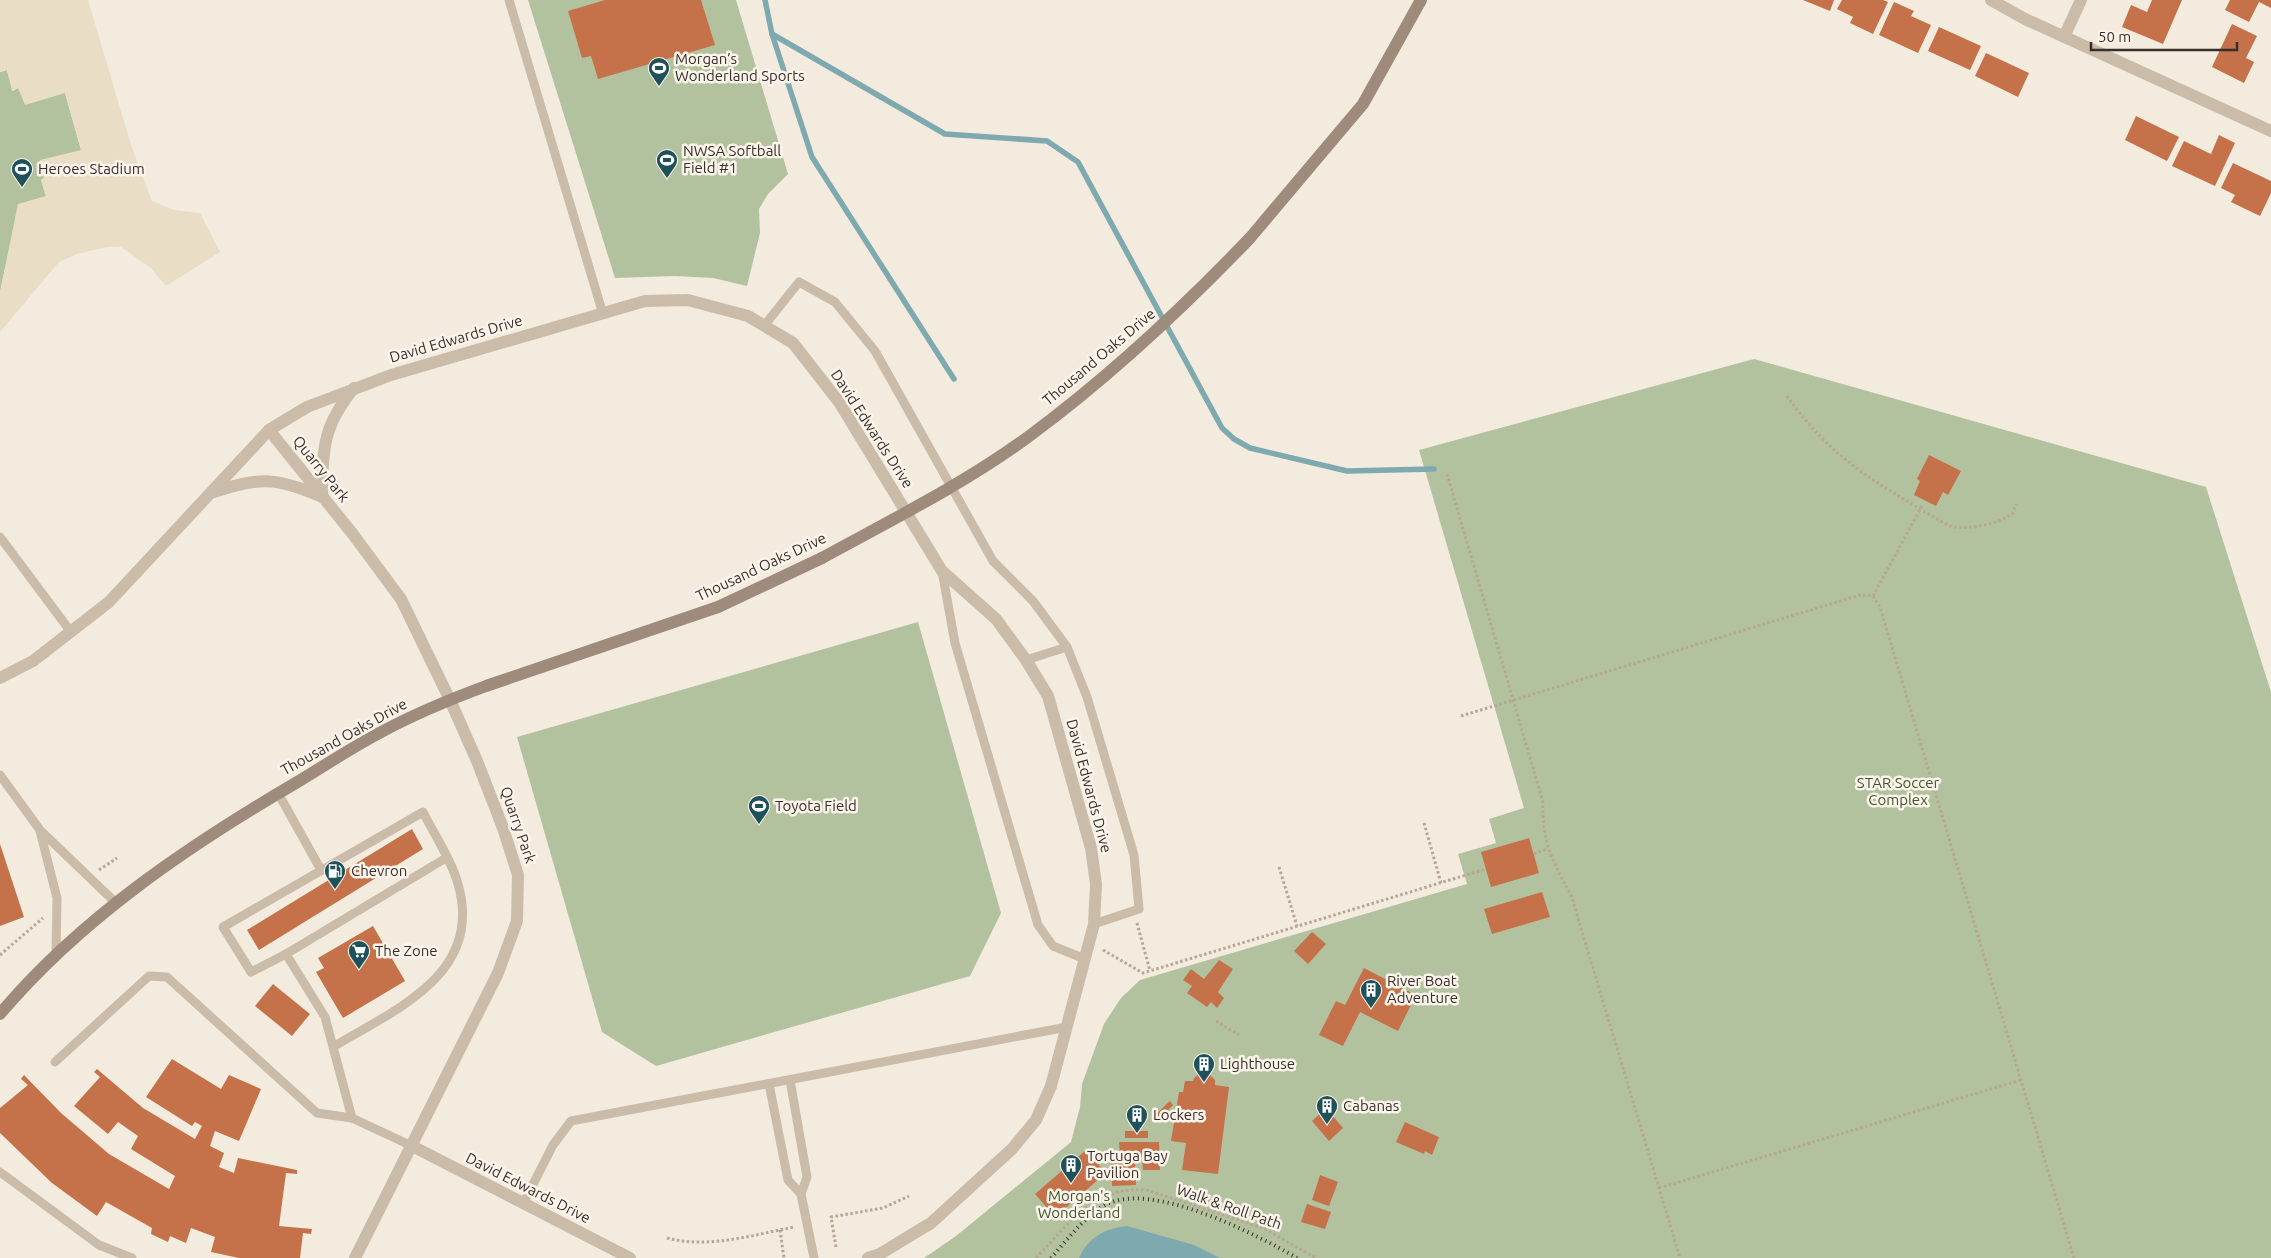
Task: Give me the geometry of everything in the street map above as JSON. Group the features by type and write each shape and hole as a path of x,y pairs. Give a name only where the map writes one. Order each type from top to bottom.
{"main road":[{"name":"Thousand Oaks Drive","path":"0,1014 56,955 172,860 278,793 385,730 450,700 557,660 718,607 822,558 976,472 1027,438 1142,346 1250,238 1363,104 1421,0"}],"street":[{"path":"1990,0 2064,37 2271,131"},
{"path":"2064,37 2081,0"},
{"name":"David Edwards Drive","path":"0,678 33,661 109,602 269,430 307,407 356,387 645,302 688,300 748,316 793,343 839,402 942,571 996,619 1026,660 1048,696 1091,848 1096,884 1094,924 1051,1086 1036,1120 1012,1149 931,1223 880,1254 868,1258"},
{"path":"212,493 244,483 273,481 291,484 322,497 325,438 338,408 356,387"},
{"name":"Quarry Park","path":"269,430 352,533 401,599 450,700 506,837 518,875 517,921 498,973 355,1258"},
{"name":"David Edwards Drive","path":"412,1146 630,1258"}],"lane":[{"path":"509,0 603,314"},
{"path":"764,326 799,282 835,302 875,351 993,561 1033,601 1067,647 1088,697 1134,855 1138,909 1094,924"},
{"path":"0,537 71,632"},
{"path":"942,571 955,643 1038,925 1053,946 1085,959"},
{"path":"1026,660 1067,647"},
{"path":"0,775 40,830 117,904"},
{"path":"278,793 321,870"},
{"path":"333,1047 409,1001 439,977 459,945 464,911 458,882 446,858 423,812 223,926 251,972 286,954 446,858"},
{"path":"40,830 57,898 56,955"},
{"path":"286,954 325,1017 352,1118"},
{"path":"55,1062 149,976 167,977 317,1113 352,1118 412,1146"},
{"path":"523,1204 552,1145 562,1129 571,1121 1067,1027"},
{"path":"790,1080 807,1178 800,1194"},
{"path":"769,1084 788,1180 800,1194 814,1258"},
{"path":"0,1172 99,1245 132,1258"}],"path":[{"path":"1787,396 1800,416 1839,455 1868,478 1949,526 1964,528 2010,516 2016,509 2016,504"},
{"path":"1447,474 1543,802 1547,849 1571,895 1680,1258"},
{"path":"1873,596 1923,504"},
{"path":"1461,716 1514,702 1860,595 1873,596"},
{"path":"1873,596 1880,607 2074,1258"},
{"path":"1424,823 1441,883"},
{"path":"1534,854 1547,849"},
{"path":"102,868 118,858"},
{"path":"1279,867 1297,926"},
{"path":"1088,945 1110,952 1143,973 1486,869"},
{"path":"1134,911 1150,971"},
{"path":"0,955 46,914"},
{"path":"1216,1021 1239,1035"},
{"path":"1659,1188 2021,1080"},
{"name":"Walk & Roll Path","path":"1036,1258 1089,1204 1116,1191 1130,1189 1146,1190 1263,1228 1316,1258"},
{"path":"836,1247 831,1217 883,1208 909,1196"},
{"path":"667,1238 687,1243 717,1242 807,1224"},
{"path":"780,1230 784,1258"}],"green space":[{"name":"Morgan’s Wonderland Sports","path":"528,0 736,0 788,174 768,194 759,209 760,233 747,286 713,278 675,276 615,278"},
{"name":"Heroes Stadium","path":"7,70 13,91 18,88 65,93 81,150 41,180 46,196 6,264 0,292 0,72"},
{"name":"STAR Soccer Complex","path":"1754,359 2206,487 2271,692 2271,1258 924,1258 956,1236 1071,1142 1080,1107 1082,1084 1104,1024 1121,998 1140,980 1467,884 1458,854 1496,843 1489,819 1524,808 1419,450"},
{"name":"Toyota Field","path":"918,622 1001,913 970,976 656,1066 602,1032 517,737"}],"shaded area":[{"path":"0,0 88,0 131,145 152,201 174,210 200,213 220,252 166,286 151,268 121,247 107,247 77,254 59,262 0,332 0,292 18,204 46,196 41,180 44,179 40,160 81,150 65,93 25,105 18,88 12,91 7,70 0,72"}],"water":[{"path":"1127,1226 1194,1245 1220,1258 1079,1258 1087,1244 1098,1235 1105,1231"}],"building":[{"path":"605,0 701,0 715,45 598,79 591,56 582,58 568,11"},
{"path":"1803,0 1834,0 1830,11"},
{"path":"1842,0 1883,0 1888,2 1873,34 1850,23 1853,17 1837,9"},
{"path":"2152,0 2182,0 2163,44 2122,27 2131,5 2147,12"},
{"path":"2230,0 2271,0 2271,8 2259,2 2249,22 2225,10"},
{"path":"1894,2 1914,11 1911,16 1931,25 1918,53 1879,35"},
{"path":"2232,24 2257,36 2246,58 2254,62 2244,83 2212,67"},
{"path":"1939,27 1981,46 1970,70 1928,51"},
{"path":"1986,53 2029,73 2018,97 1975,76"},
{"path":"2136,116 2179,137 2167,161 2125,140"},
{"path":"2219,135 2235,143 2215,186 2172,166 2184,141 2211,154"},
{"path":"2233,163 2271,181 2271,193 2260,216 2231,202 2235,195 2221,188"},
{"path":"1929,455 1961,471 1948,495 1943,492 1936,506 1914,495 1920,481 1917,479"},
{"name":"Chevron","path":"412,829 423,849 259,950 247,930"},
{"path":"1529,838 1539,873 1491,887 1481,852"},
{"path":"0,844 24,917 0,926"},
{"path":"1542,892 1550,917 1492,934 1484,909"},
{"name":"The Zone","path":"373,926 405,981 343,1018 316,972 324,968 318,958"},
{"path":"1312,932 1326,944 1308,964 1294,951"},
{"path":"1219,960 1233,969 1218,992 1224,998 1217,1008 1211,1002 1207,1007 1187,993 1192,986 1183,980 1191,969 1204,979"},
{"name":"River Boat Adventure","path":"1364,968 1416,995 1398,1031 1360,1012 1343,1046 1319,1035 1336,1001 1345,1005"},
{"path":"273,984 310,1014 292,1036 255,1006"},
{"path":"172,1059 221,1089 229,1075 261,1089 239,1141 215,1131 210,1146 224,1153 219,1167 234,1173 238,1158 297,1170 297,1174 286,1173 279,1226 312,1229 311,1234 303,1233 300,1258 239,1258 211,1252 215,1237 191,1228 186,1243 170,1236 168,1242 151,1234 152,1228 106,1202 97,1216 52,1183 0,1133 0,1108 28,1085 21,1079 24,1075 61,1113 109,1154 169,1189 175,1176 131,1149 138,1136 118,1122 108,1134 74,1106 100,1077 94,1072 97,1069 143,1108 195,1139 202,1126 195,1122 192,1126 146,1097"},
{"path":"1202,1072 1209,1074 1215,1080 1215,1085 1229,1087 1218,1174 1182,1170 1186,1143 1171,1141 1179,1092 1183,1092 1185,1081 1193,1081"},
{"name":"Lockers","path":"1170,1101 1173,1105 1158,1121 1153,1117"},
{"name":"Cabanas","path":"1326,1108 1343,1128 1329,1141 1312,1121"},
{"path":"1405,1122 1439,1137 1432,1155 1425,1151 1424,1154 1396,1142"},
{"name":"Lockers","path":"1125,1131 1148,1131 1148,1138 1125,1138"},
{"path":"1119,1142 1159,1142 1160,1170 1143,1170 1142,1157 1120,1157"},
{"name":"Tortuga Bay Pavilion","path":"1086,1150 1106,1173 1055,1217 1035,1194"},
{"path":"1135,1161 1136,1185 1112,1186 1111,1162"},
{"path":"1320,1175 1338,1182 1329,1206 1312,1200"},
{"path":"1307,1204 1331,1212 1325,1229 1301,1222"}],"waterway":[{"path":"765,0 772,34 812,157 954,379"},
{"path":"772,34 945,134 1047,141 1078,162 1222,428 1234,439 1250,448 1347,471 1434,469"}],"railway":[{"path":"1051,1258 1076,1229 1097,1210 1105,1205 1125,1199 1149,1199 1175,1204 1203,1213 1256,1236 1297,1258"}],"place":[{"name":"Morgan’s Wonderland Sports","path":"659,87"},
{"name":"NWSA Softball Field #1","path":"667,179"},
{"name":"Heroes Stadium","path":"22,188"},
{"name":"Toyota Field","path":"759,825"},
{"name":"Chevron","path":"335,890"},
{"name":"The Zone","path":"359,970"},
{"name":"River Boat Adventure","path":"1371,1009"},
{"name":"Lighthouse","path":"1204,1083"},
{"name":"Cabanas","path":"1327,1125"},
{"name":"Lockers","path":"1137,1134"},
{"name":"Tortuga Bay Pavilion","path":"1071,1184"}],"park label":[{"name":"Morgan's Wonderland","path":"1079,1204"}]}
